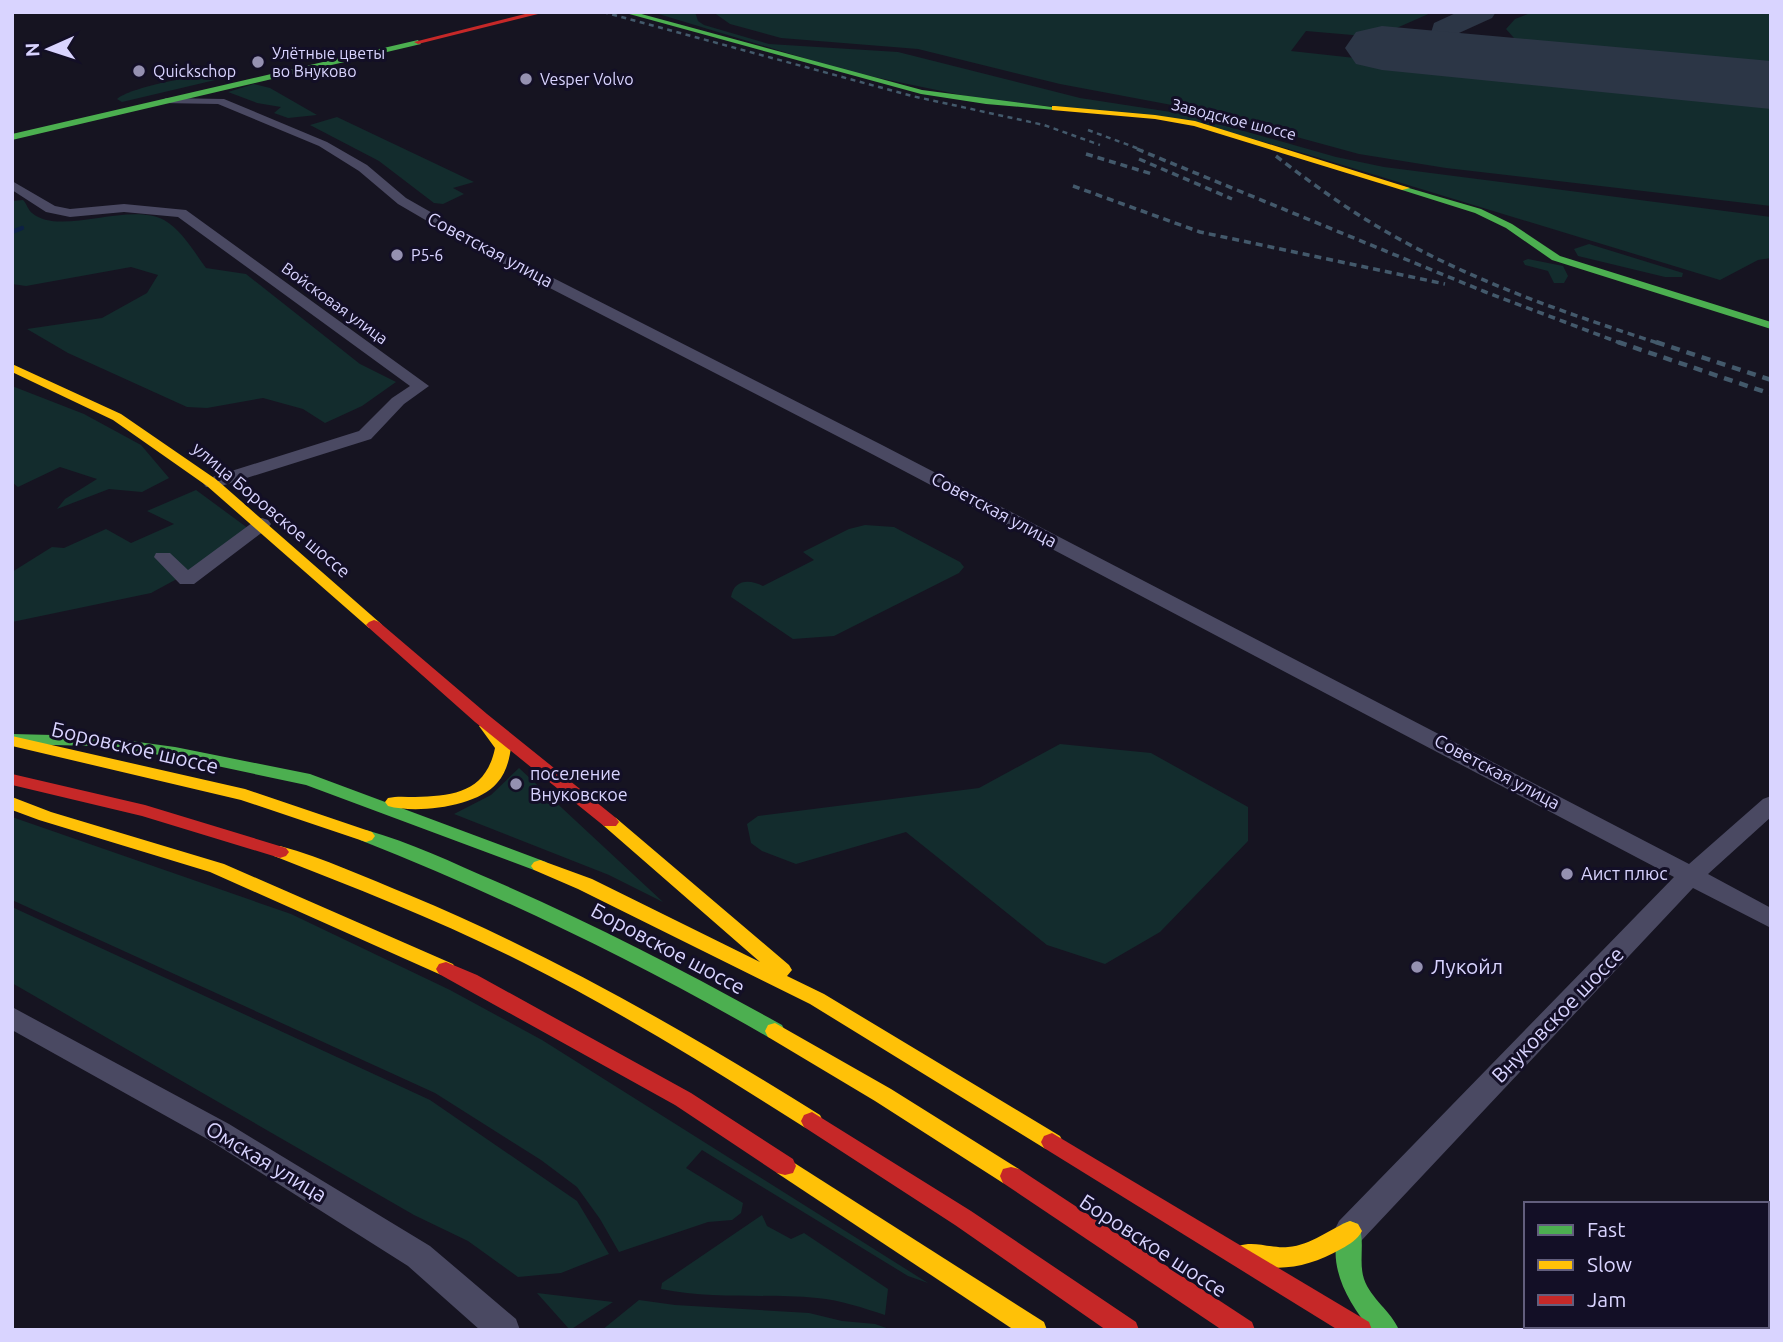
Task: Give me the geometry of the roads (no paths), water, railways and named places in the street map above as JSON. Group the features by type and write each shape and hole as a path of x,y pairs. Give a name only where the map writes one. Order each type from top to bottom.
{"street":[{"path":"12,132 524,12"},
{"path":"12,137 166,101 225,93 543,12"},
{"name":"Заводское шоссе","path":"625,12 921,92 986,102 1155,117 1195,124 1478,211 1509,226 1556,258 1771,326"},
{"name":"Советская улица","path":"225,93 323,144 363,168 402,201 487,250 889,455 1771,919"},
{"name":"Войсковая улица","path":"12,185 51,209 70,213 124,208 181,213 421,386 398,401 365,435 212,483"},
{"name":"улица Боровское шоссе","path":"12,367 117,417 212,483 481,718"},
{"path":"163,557 187,580 261,524"},
{"path":"373,802 442,802 461,798 480,787 495,773 503,750 499,740 481,718"},
{"path":"481,718 597,811 817,999"},
{"path":"12,740 94,741 212,758 310,780 585,884 817,999 1360,1330"},
{"name":"Боровское шоссе","path":"12,740 248,796 317,817 533,904 711,994 834,1064 942,1131 1243,1330"},
{"path":"12,779 248,841 341,874 531,958 669,1033 748,1081 914,1185 1127,1330"},
{"path":"12,803 46,816 218,868 470,980 683,1099 1035,1330"},
{"name":"Внуковское шоссе","path":"1350,1231 1691,875 1771,804"},
{"name":"Омская улица","path":"12,1017 219,1132 419,1256 504,1330"},
{"path":"1219,1245 1266,1259 1292,1261 1309,1256 1350,1231"},
{"path":"1350,1231 1345,1256 1350,1284 1359,1300 1387,1330"}],"waterway":[{"path":"12,232 22,228"}],"railway":[{"path":"603,12 912,96 1044,125 1100,145"},
{"path":"1088,130 1142,150"},
{"path":"1137,149 1483,291 1623,344"},
{"path":"1086,154 1152,174"},
{"path":"1276,156 1371,223 1451,266 1555,308 1661,344"},
{"path":"1139,159 1232,199"},
{"path":"1073,186 1200,232 1445,284"},
{"path":"1618,342 1771,394"},
{"path":"1656,342 1771,380"}],"place":[{"name":"Улётные цветы во Внуково","path":"258,62"},
{"name":"Quickschop","path":"139,71"},
{"name":"Vesper Volvo","path":"526,79"},
{"name":"Р5-6","path":"397,255"},
{"name":"поселение Внуковское","path":"516,784"},
{"name":"Аист плюс","path":"1567,874"},
{"name":"Лукойл","path":"1417,967"}]}
